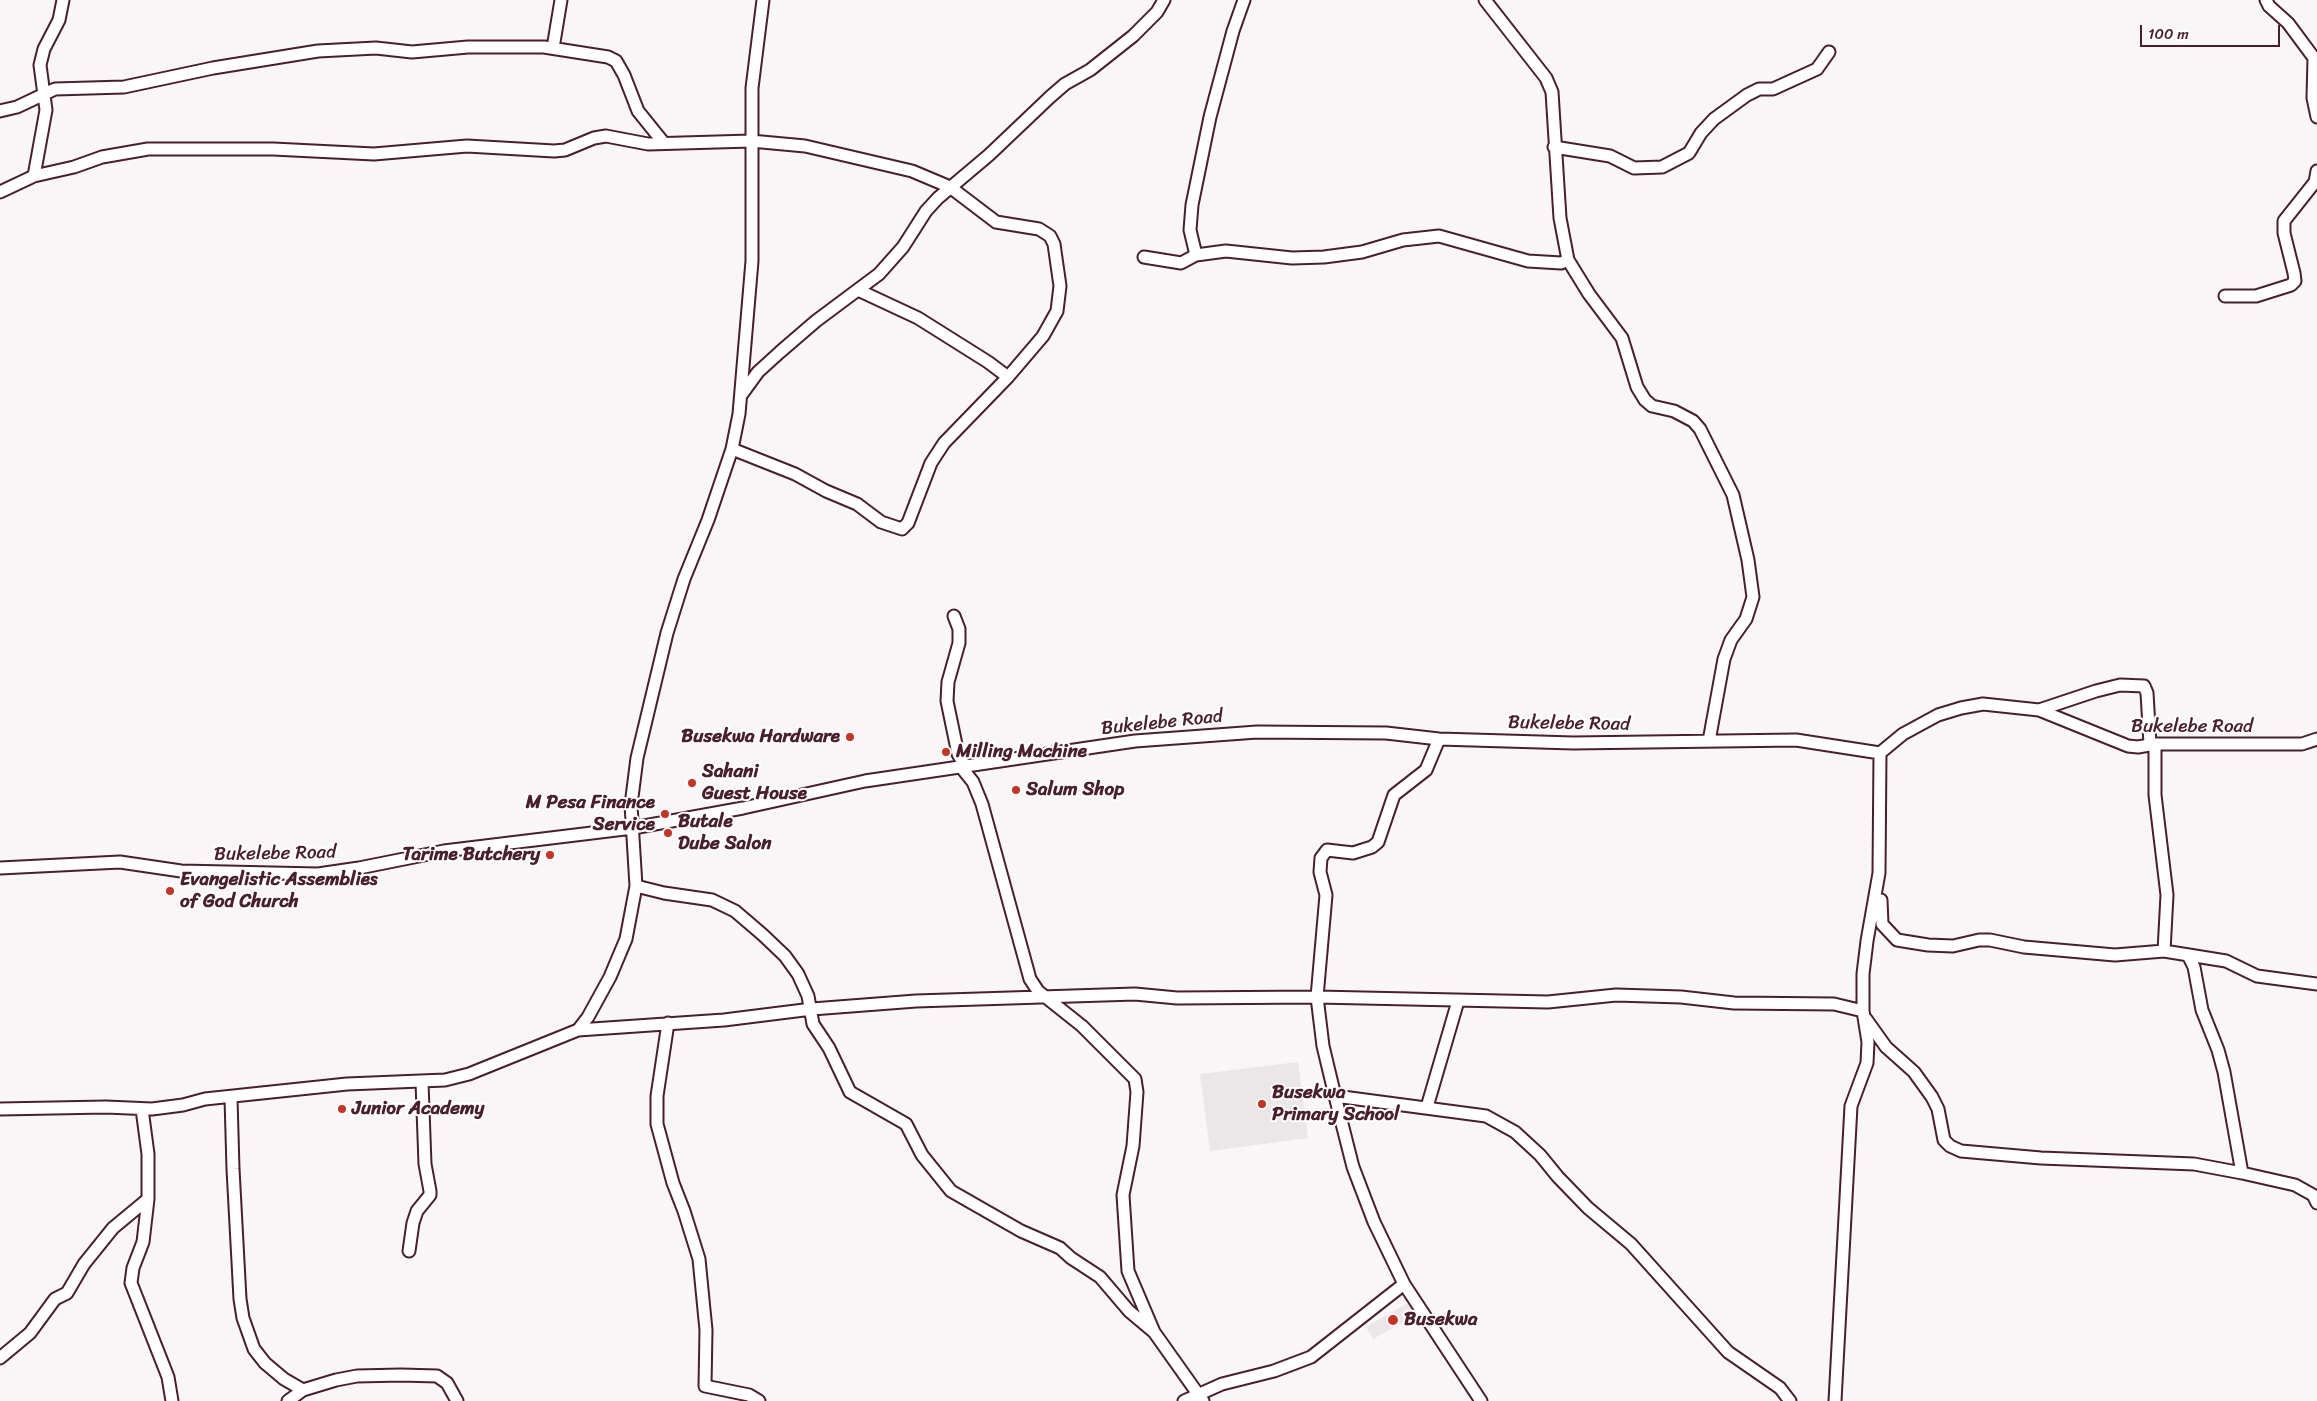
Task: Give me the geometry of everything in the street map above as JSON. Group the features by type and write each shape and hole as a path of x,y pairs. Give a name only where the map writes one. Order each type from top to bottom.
{"street":[{"path":"34,176 46,110 42,94 41,56 57,28 63,0"},
{"path":"553,48 561,0"},
{"path":"578,1030 596,1003 619,957 629,925 636,886 631,790 660,657 684,578 708,520 732,449 742,394 752,261 751,142 754,64 763,0"},
{"path":"742,394 758,372 780,352 879,274 903,247 926,211 950,187 989,155 1057,90 1090,70 1133,36 1157,12 1164,0"},
{"path":"1196,255 1190,230 1192,205 1210,117 1232,31 1244,0"},
{"path":"1485,0 1550,86 1553,99 1554,147 1560,218 1568,260 1589,294 1622,338 1637,386 1645,400 1652,406 1674,411 1693,420 1700,429 1733,495 1748,560 1753,598 1746,619 1731,640 1724,659 1709,741"},
{"path":"2266,0 2269,6 2288,23 2314,58 2313,98 2317,117"},
{"path":"0,111 18,107 42,94 66,88 124,87 213,68 318,51 376,48 412,52 468,47 553,48 608,57 616,61 624,74 638,111 663,142"},
{"path":"1554,147 1610,156 1634,168 1662,166 1689,153 1701,133 1735,103 1754,90 1773,89 1817,69 1829,52"},
{"path":"0,192 34,176 74,167 102,156 148,149 273,149 374,154 467,146 559,150 606,136 641,143 751,142 805,146 895,166 950,187 996,222 1045,231 1050,236 1054,244 1060,286 1057,311 1043,336 1008,377 944,443 931,463 908,523 900,529 882,522 864,508 844,497 826,491 768,463 732,449"},
{"path":"2225,296 2256,296 2291,285 2295,281 2284,233 2284,221 2314,182 2317,171"},
{"path":"1144,257 1181,263 1196,255 1226,251 1292,258 1324,257 1362,252 1402,240 1438,236 1528,261 1561,263 1568,260"},
{"path":"858,290 918,318 988,362 1008,377"},
{"path":"954,616 959,629 959,643 948,682 947,701 958,754 982,804 1030,979 1047,998 1082,1026 1135,1079 1137,1092 1133,1146 1123,1195 1128,1271 1154,1332 1201,1398"},
{"path":"2039,710 2096,691 2120,686 2144,686 2148,693 2155,795 2167,895 2164,951"},
{"name":"Bukelebe Road","path":"0,868 120,862 190,872 318,874 369,867 444,851 632,828 743,808 865,781 1135,741 1257,732 1386,733 1439,739 1573,743 1796,740 1880,752 1904,734 1938,715 1983,704 2039,710 2128,746 2138,747 2152,744 2302,744 2317,739"},
{"path":"1439,739 1426,770 1394,795 1378,842 1372,848 1353,853 1327,850 1321,858 1320,872 1326,895 1317,997 1323,1046 1353,1168 1374,1222 1404,1284 1481,1401"},
{"path":"1835,1401 1850,1106 1867,1063 1868,1042 1864,1014 1863,974 1879,873 1880,752"},
{"path":"636,886 664,893 702,898 735,911 785,956 804,986 812,1008 814,1024 829,1048 850,1092 906,1124 922,1155 951,1191 1021,1231 1060,1248 1071,1258 1100,1277 1129,1311 1154,1332"},
{"path":"1877,889 1880,896 1882,924 1897,940 1928,945 1953,946 1979,940 1990,940 2024,947 2115,955 2164,951 2226,961 2257,976 2317,984"},
{"path":"2188,955 2194,967 2202,1010 2218,1050 2224,1072 2242,1173"},
{"path":"0,1109 106,1107 142,1109 183,1105 205,1099 231,1098 347,1084 445,1080 469,1074 578,1030 724,1020 812,1008 916,1001 1122,994 1194,998 1317,997 1548,1002 1616,996 1681,997 1734,1003 1834,1004 1864,1014 1886,1047 1914,1072 1932,1097 1938,1110 1944,1140 1950,1146 1961,1151 2040,1158 2194,1164 2295,1186 2316,1198"},
{"path":"1427,1107 1458,1001"},
{"path":"668,1023 657,1096 657,1124 673,1183 699,1259 706,1330 705,1386 746,1394 759,1401"},
{"path":"409,1251 413,1223 417,1212 430,1196 424,1164 422,1082"},
{"path":"1335,1096 1486,1116 1515,1132 1540,1155 1588,1208 1631,1244 1728,1352 1780,1388 1790,1401"},
{"path":"231,1098 232,1169 242,1318 254,1349 265,1363 303,1390"},
{"path":"142,1109 148,1162 148,1199 143,1242 132,1268 131,1283 168,1377 172,1401"},
{"path":"0,1358 30,1333 55,1299 67,1293 91,1253 113,1228 148,1199"},
{"path":"1184,1401 1201,1398 1222,1384 1274,1372 1311,1358 1404,1284"},
{"path":"288,1401 303,1390 357,1376 433,1375 446,1381 457,1401"}],"shaded area":[{"name":"Busekwa Primary School","path":"1298,1062 1308,1138 1210,1151 1200,1074"},
{"name":"Busekwa","path":"1413,1300 1420,1313 1373,1339 1366,1327"}],"place":[{"name":"Busekwa Hardware","path":"850,737"},
{"name":"Milling Machine","path":"946,752"},
{"name":"Sahani Guest House","path":"692,783"},
{"name":"Salum Shop","path":"1016,790"},
{"name":"M Pesa Finance Service","path":"665,814"},
{"name":"Butale Dube Salon","path":"668,833"},
{"name":"Tarime Butchery","path":"550,855"},
{"name":"Evangelistic Assemblies of God Church","path":"170,891"},
{"name":"Busekwa Primary School","path":"1262,1104"},
{"name":"Junior Academy","path":"342,1109"},
{"name":"Busekwa","path":"1393,1320"}]}
